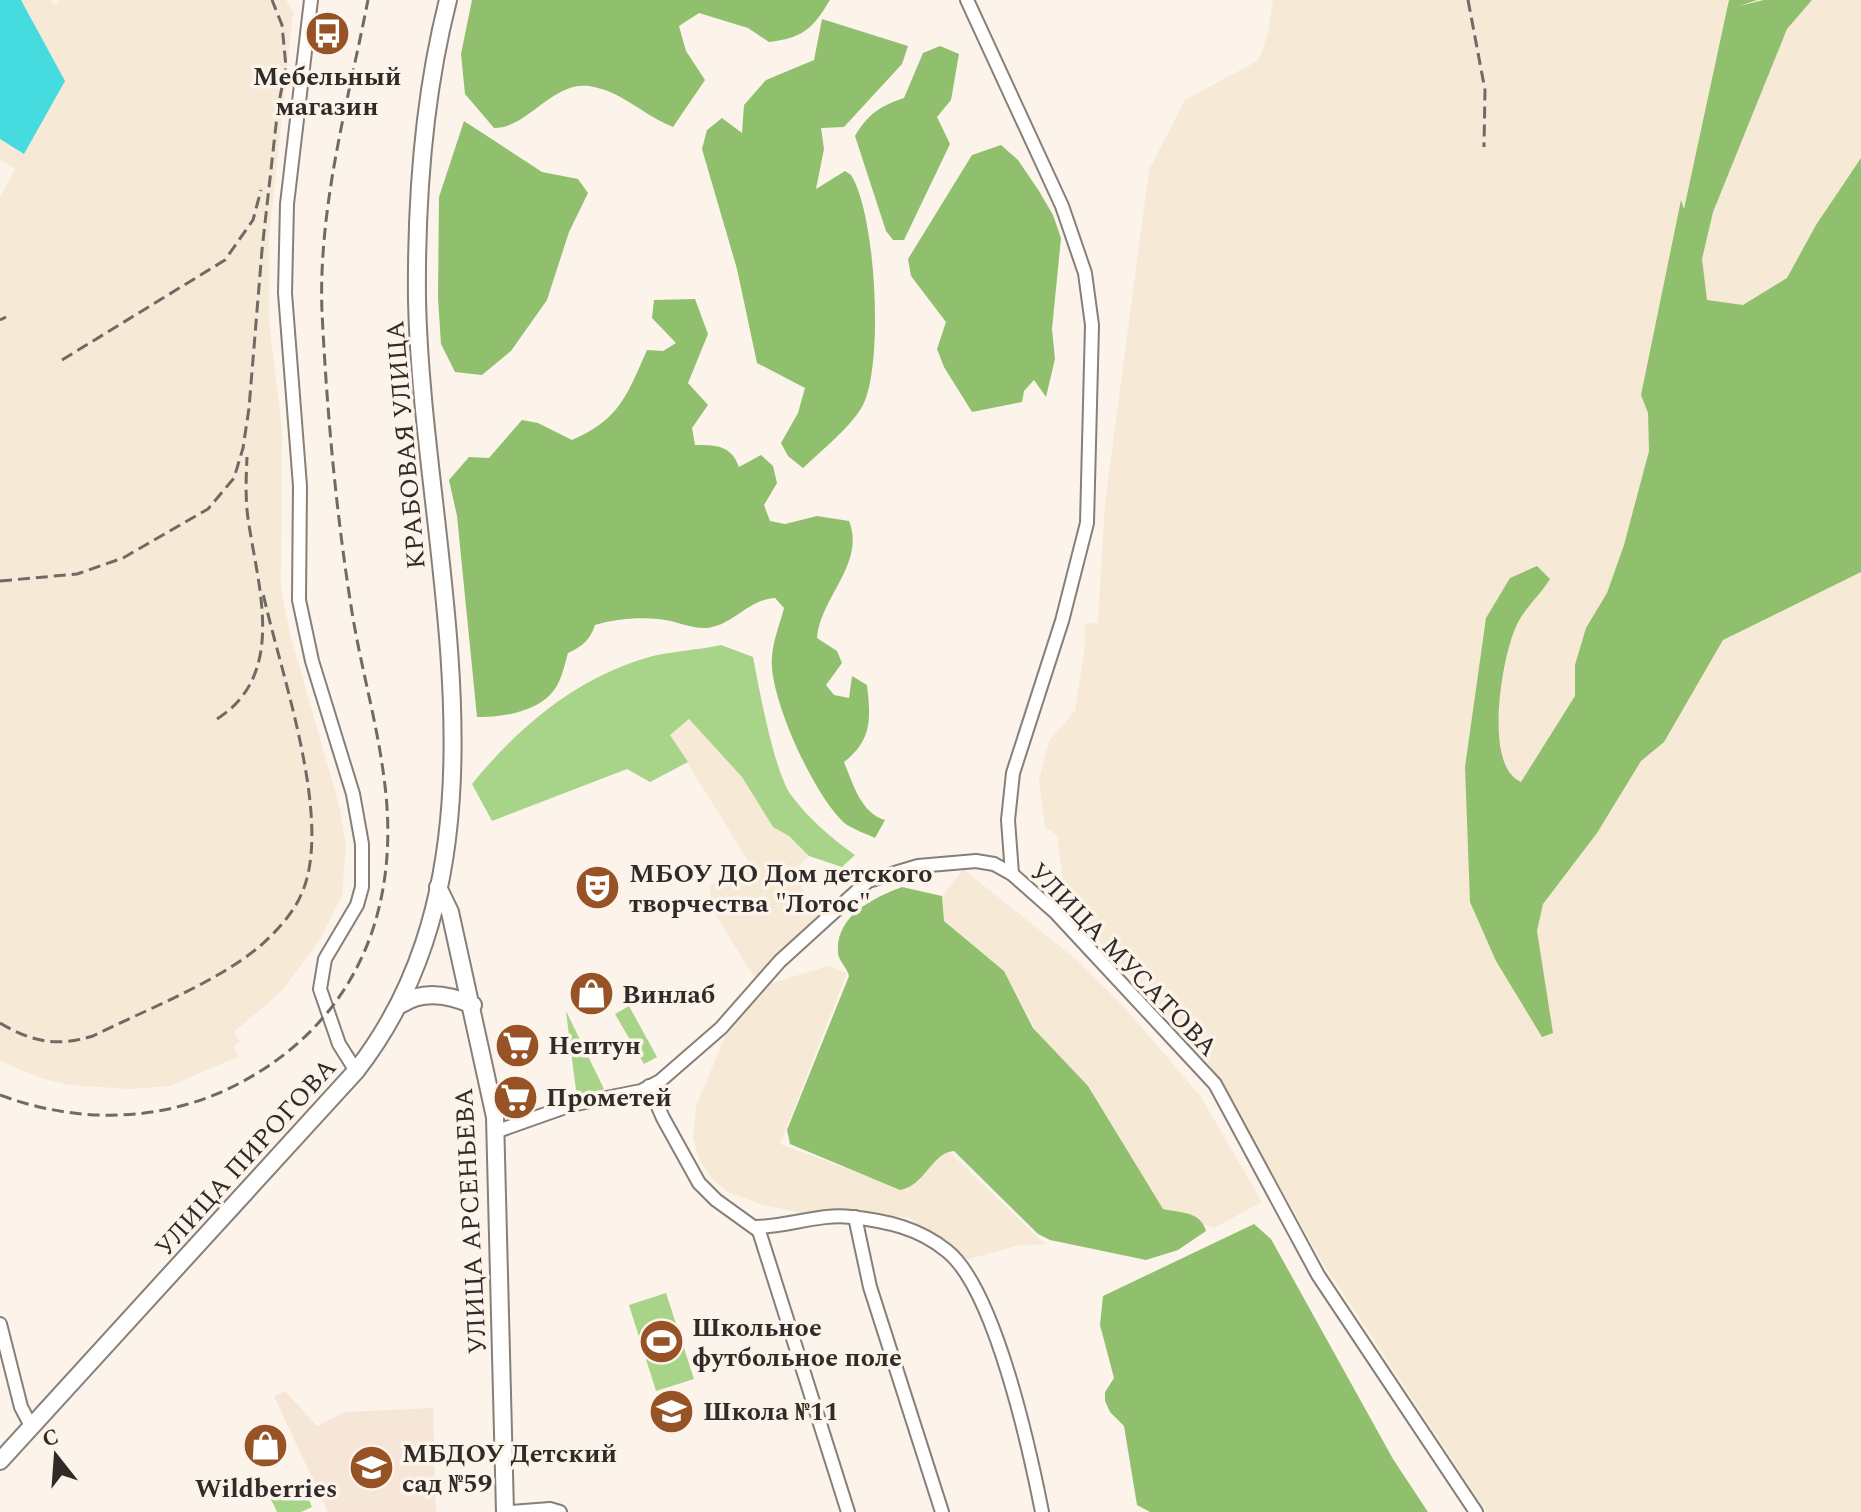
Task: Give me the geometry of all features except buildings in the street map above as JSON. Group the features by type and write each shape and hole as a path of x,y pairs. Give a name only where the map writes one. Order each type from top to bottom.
{"main road":[{"name":"КРАБОВАЯ УЛИЦА","path":"438,887 453,782 453,740 417,301 423,150 448,0"},
{"name":"УЛИЦА ПИРОГОВА","path":"0,1461 356,1071 402,1004 424,946 438,887"},
{"name":"УЛИЦА АРСЕНЬЕВА","path":"438,887 450,912 492,1092 505,1512"},
{"path":"402,1004 423,995 454,997 473,1005"}],"street":[{"path":"311,0 288,192 286,304 300,486 299,600 312,661 353,794 363,856 357,905 325,959 320,989 326,1015 356,1071"},
{"path":"967,0 1062,206 1085,273 1092,325 1087,523 1062,621 1013,773 1008,820 1012,874"},
{"name":"УЛИЦА МУСАТОВА","path":"495,1132 571,1105 634,1093 672,1072 721,1028 780,961 868,881 918,866 976,861 994,864 1012,874 1079,937 1215,1084 1318,1275 1476,1512"},
{"path":"649,1086 699,1183 716,1200 755,1227 761,1236 848,1512"},
{"path":"755,1227 855,1217 920,1232 950,1253 964,1271 982,1305 1009,1376 1042,1512"},
{"path":"855,1217 870,1287 942,1512"},
{"path":"0,1324 4,1365 31,1426"},
{"path":"511,1512 560,1512"}],"shaded area":[{"path":"21,0 51,0 55,5 59,0 286,0 293,12 269,238 269,321 282,430 281,588 290,634 340,809 346,847 342,895 320,939 282,991 234,1032 240,1042 233,1047 239,1056 170,1086 131,1089 70,1085 40,1078 0,1061 0,198 15,169 0,159 0,139 24,154 33,20"},
{"path":"1273,0 1861,0 1861,1512 1487,1512 1323,1263 1206,1059 1066,904 1057,835 1045,827 1039,780 1049,741 1075,711 1085,647 1085,624 1098,623 1105,503 1149,170 1185,100 1259,60 1268,33"},
{"path":"689,719 742,777 773,827 789,836 809,856 792,872 820,917 756,980 715,914 709,886 750,864 670,735"},
{"path":"963,869 1077,960 1125,1008 1201,1097 1262,1202 1214,1228 1163,1210 1088,1086 1037,1032 1004,971 944,921 942,896"},
{"path":"828,966 847,973 780,1144 907,1191 920,1170 949,1152 1045,1244 1016,1246 965,1260 909,1217 818,1216 763,1205 728,1192 712,1179 699,1159 693,1137 696,1106 725,1037 766,985"},
{"name":"МБДОУ Детский сад №59","path":"285,1391 317,1426 344,1412 433,1408 436,1512 328,1512 274,1396"}],"green space":[{"path":"472,0 830,0 818,19 805,31 769,42 748,28 699,13 679,26 686,51 705,80 673,127 612,93 589,86 576,86 563,90 518,121 494,128 465,94 461,54"},
{"path":"1729,0 1757,0 1739,6 1764,0 1812,0 1787,29 1713,212 1702,259 1707,300 1743,305 1787,278 1816,225 1861,158 1861,572 1723,640 1664,742 1641,761 1597,833 1543,904 1537,931 1553,1033 1542,1037 1496,961 1470,902 1465,767 1486,618 1510,578 1537,566 1550,579 1515,629 1501,686 1499,734 1502,756 1509,772 1521,782 1575,696 1575,665 1586,628 1607,593 1624,545 1649,451 1648,413 1641,395 1681,200 1684,209"},
{"path":"822,19 908,46 902,64 844,127 821,128 824,149 816,189 845,171 851,175 860,194 871,254 874,357 870,385 858,413 803,468 788,456 781,443 798,413 805,388 757,363 737,269 702,149 707,130 722,118 742,133 744,105 766,80 814,60"},
{"path":"940,46 959,54 951,100 937,117 950,144 904,240 893,240 886,231 855,136 875,112 904,98 923,53"},
{"path":"464,121 542,172 578,179 588,193 569,232 547,300 511,351 482,375 455,372 441,344 439,197"},
{"path":"1001,145 1018,160 1039,191 1053,215 1061,238 1052,329 1055,359 1046,397 1034,380 1024,391 1022,402 972,412 944,367 937,349 946,322 911,276 908,259 972,155"},
{"path":"695,299 708,334 688,383 708,405 692,428 695,445 727,450 739,467 761,455 773,466 777,483 764,505 770,521 785,524 817,516 849,521 853,536 852,551 820,623 817,638 837,651 842,663 826,685 834,695 849,698 852,676 867,685 868,728 860,745 844,762 864,804 885,820 875,838 847,825 835,812 796,747 773,674 775,638 784,608 775,598 756,603 725,622 707,628 650,618 595,625 585,642 568,653 557,686 543,701 516,713 477,717 457,516 449,480 469,457 489,458 522,420 538,423 572,440 601,423 612,414 627,393 647,350 663,351 676,343 652,318 654,300"},
{"path":"721,645 753,657 768,729 785,783 812,820 855,855 842,867 809,856 789,836 773,827 742,777 689,719 670,735 688,762 650,782 627,769 492,821 472,784 510,742 553,705 600,676 626,665 653,656"},
{"path":"902,887 942,896 944,921 1004,971 1033,1028 1088,1086 1163,1209 1195,1216 1206,1231 1178,1250 1146,1260 1050,1240 1038,1234 954,1151 939,1157 916,1182 900,1190 790,1144 787,1130 849,976 838,953 843,929 858,910"},
{"path":"629,1006 657,1057 644,1064 615,1014"},
{"path":"566,1011 604,1089 577,1098"},
{"path":"1254,1224 1271,1239 1393,1459 1428,1512 1150,1512 1137,1505 1124,1426 1110,1412 1105,1401 1105,1392 1114,1378 1100,1325 1103,1296"},
{"name":"Школьное футбольное поле","path":"666,1293 694,1379 656,1391 629,1305"},
{"path":"301,1483 312,1507 301,1512 277,1512 270,1497"}],"water":[{"path":"0,0 21,0 65,81 24,154 0,139"}],"railway":[{"path":"0,581 77,574 123,558 208,509 234,478 243,448 249,408 262,250 278,107 286,67 282,25 272,0"},
{"path":"0,1095 60,1111 120,1115 180,1106 238,1084 279,1058 314,1028 341,994 362,956 377,915 386,872 388,826 384,778 341,537 329,425 322,312 322,273 330,194 368,0"},
{"path":"1468,0 1485,90 1484,147"},
{"path":"62,360 225,260 253,220 261,190"},
{"path":"0,320 6,317"},
{"path":"217,719 239,701 253,679 263,630 247,508 247,457"},
{"path":"0,1023 23,1035 45,1041 93,1036 179,996 241,961 277,930 293,909 301,895 310,864 312,828 301,746 263,593"}],"place":[{"name":"Мебельный магазин","path":"327,33"},
{"name":"МБОУ ДО Дом детского творчества \"Лотос\"","path":"598,888"},
{"name":"Винлаб","path":"591,994"},
{"name":"Нептун","path":"517,1045"},
{"name":"Прометей","path":"515,1097"},
{"name":"Школьное футбольное поле","path":"661,1342"},
{"name":"Школа №11","path":"672,1411"},
{"name":"Wildberries","path":"266,1445"},
{"name":"МБДОУ Детский сад №59","path":"371,1468"}]}
